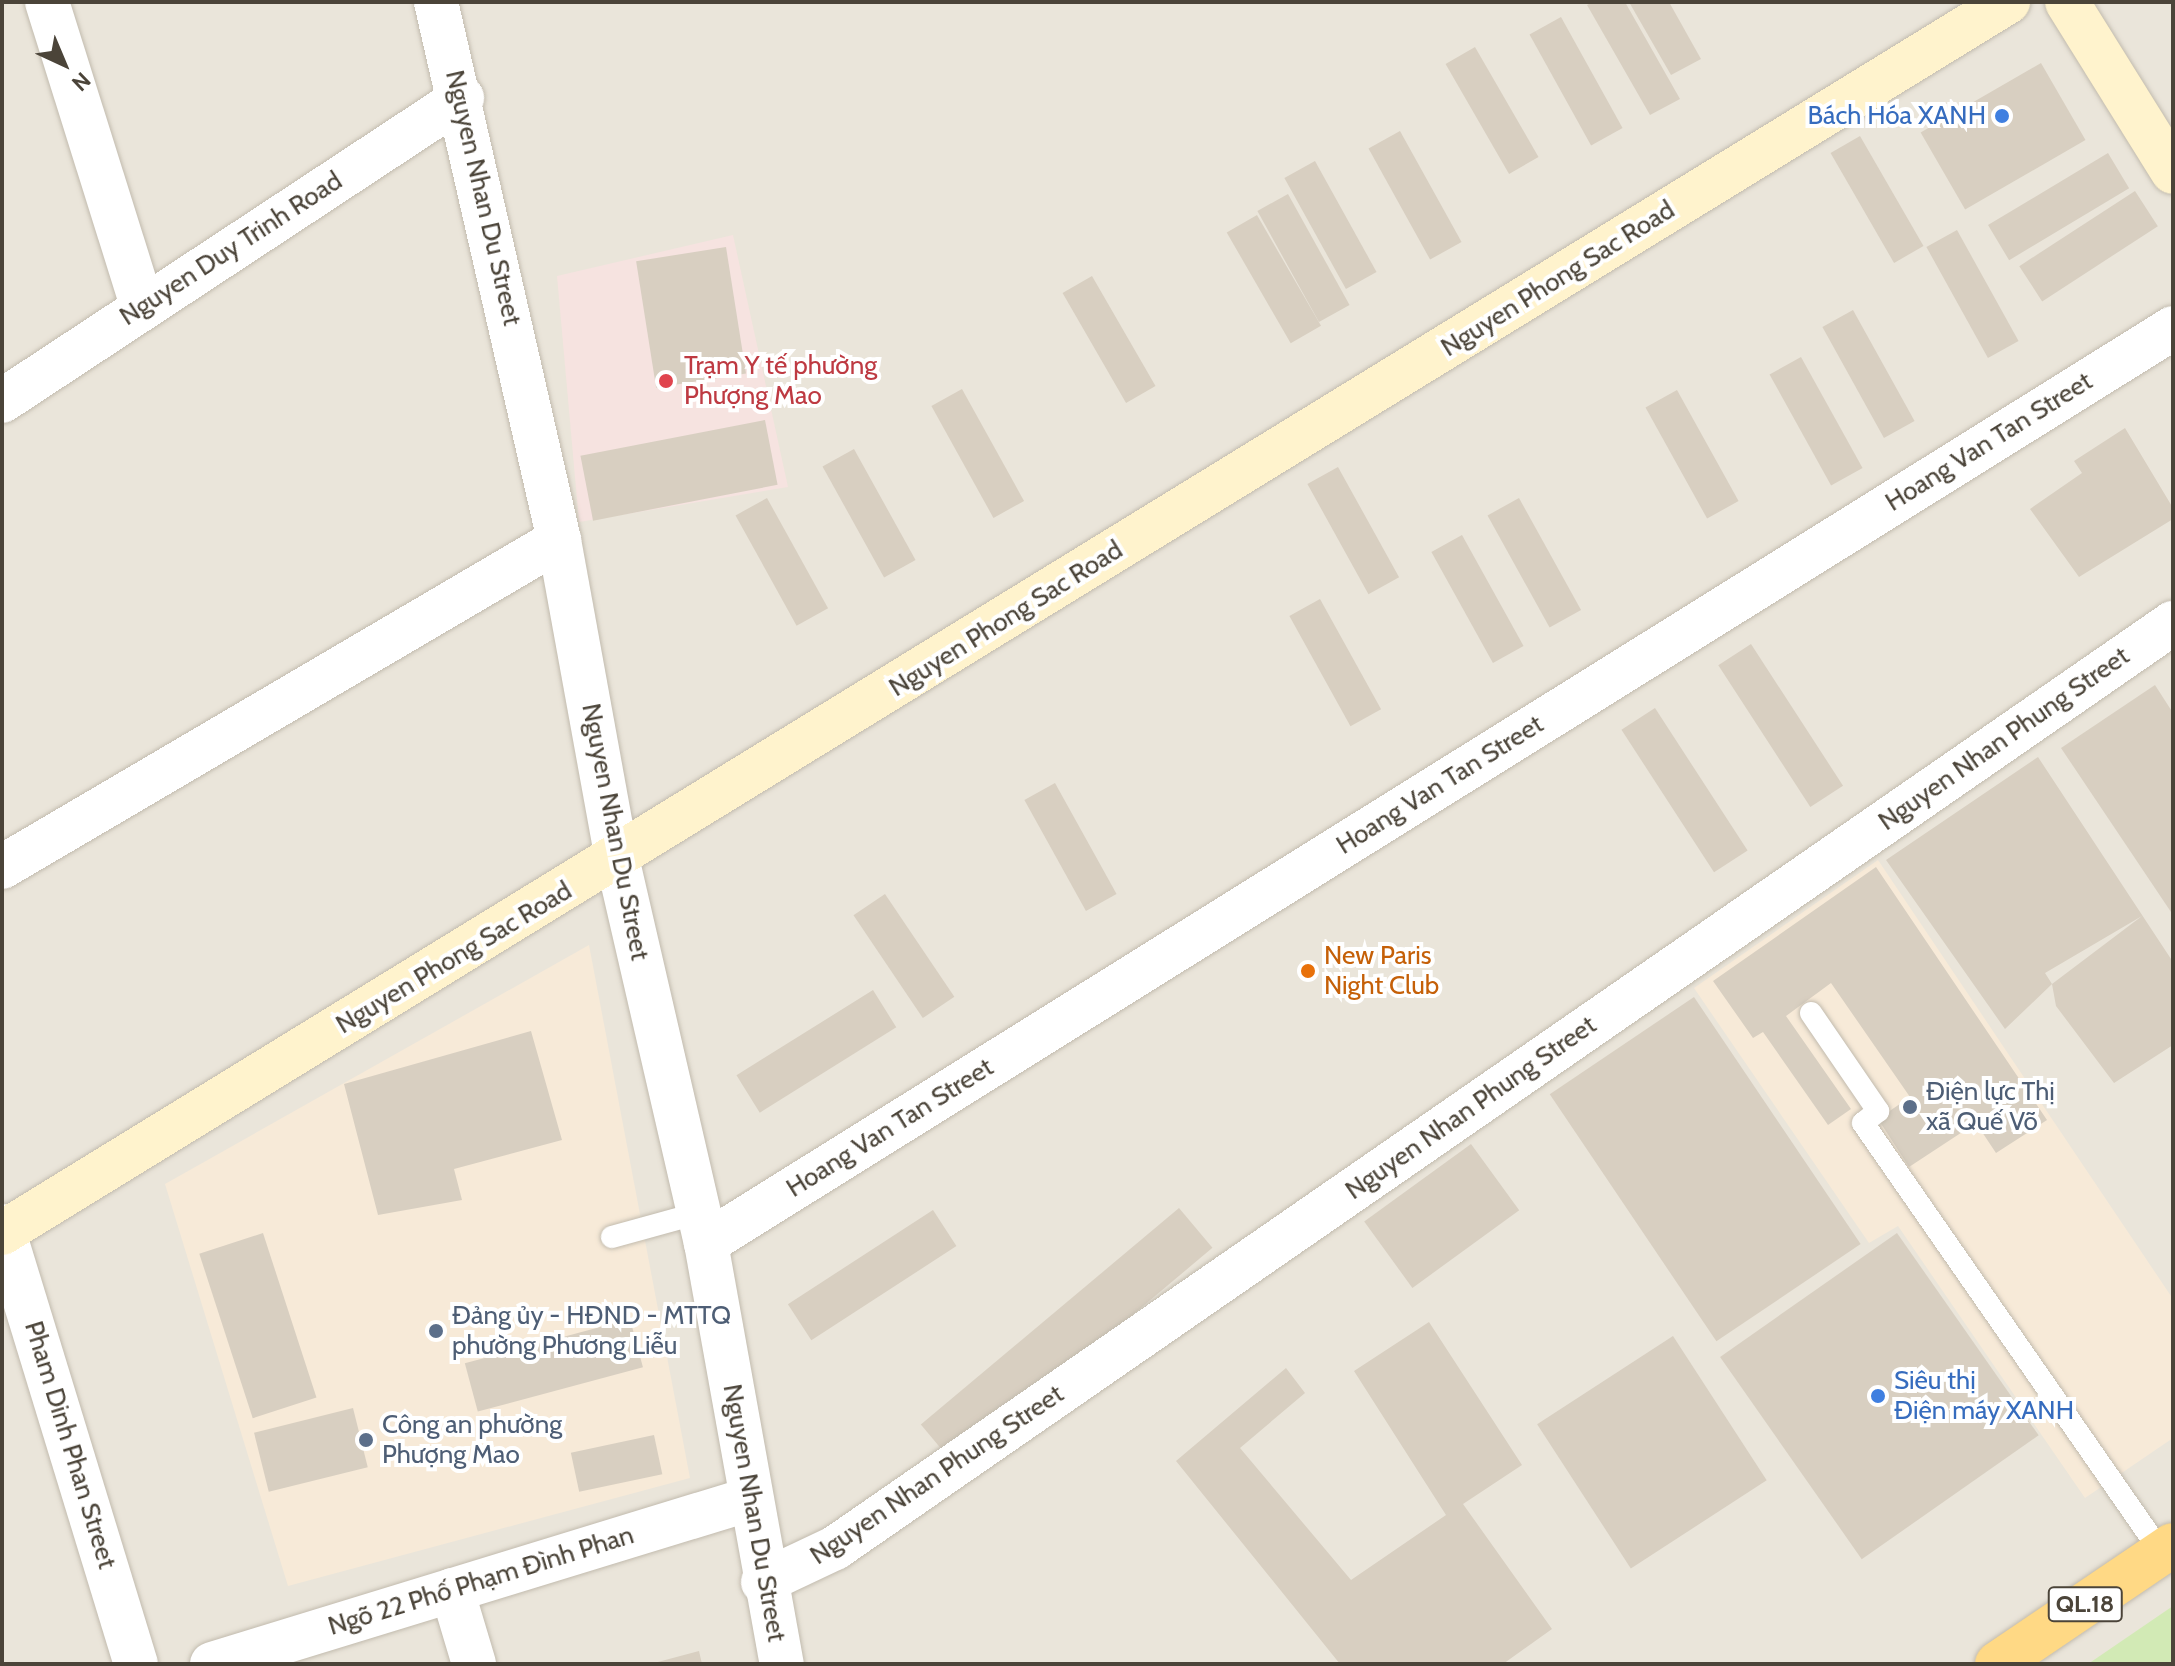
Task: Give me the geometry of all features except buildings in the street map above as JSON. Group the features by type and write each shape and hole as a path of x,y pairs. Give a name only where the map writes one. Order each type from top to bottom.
{"highway":[{"name":"QL.18","path":"1997,1664 2167,1548"}],"main road":[{"name":"Nguyen Phong Sac Road","path":"3,1230 617,858 2008,2"},
{"path":"2067,2 2173,172"}],"street":[{"path":"47,2 142,306"},
{"name":"Nguyen Nhan Du Street","path":"436,2 462,98 559,540 617,858 703,1228 763,1582 782,1664"},
{"name":"Nguyen Duy Trinh Road","path":"2,401 462,98"},
{"name":"Hoang Van Tan Street","path":"703,1228 2173,328"},
{"path":"2,867 559,540"},
{"name":"Nguyen Nhan Phung Street","path":"763,1582 835,1548 2173,623"},
{"name":"Pham Dinh Phan Street","path":"3,1230 136,1664"},
{"name":"Ngõ 22 Phố Phạm Đình Phan","path":"212,1664 750,1499"},
{"path":"452,1590 474,1664"}],"lane":[{"path":"1811,1013 1878,1111 1863,1123 2167,1548"},
{"path":"612,1237 703,1228"}],"shaded area":[{"path":"2,2 2173,2 2173,1664 2,1664"},
{"name":"Trạm Y tế phường Phượng Mao","path":"733,235 788,487 579,522 557,276"},
{"name":"Điện lực Thị xã Quế Võ","path":"1878,860 2173,1299 2173,1438 2085,1498 1898,1226 1869,1243 1694,988"},
{"name":"Đảng ủy - HĐND - MTTQ phường Phương Liễu","path":"589,945 690,1478 288,1586 165,1184"}],"green space":[{"path":"2173,1606 2173,1664 2088,1664 2170,1608"}],"place":[{"name":"Bách Hóa XANH","path":"2002,116"},
{"name":"Trạm Y tế phường Phượng Mao","path":"666,381"},
{"name":"New Paris Night Club","path":"1308,971"},
{"name":"Điện lực Thị xã Quế Võ","path":"1910,1107"},
{"name":"Đảng ủy - HĐND - MTTQ phường Phương Liễu","path":"436,1331"},
{"name":"Siêu thị Điện máy XANH","path":"1878,1396"},
{"name":"Công an phường Phượng Mao","path":"366,1440"}]}
